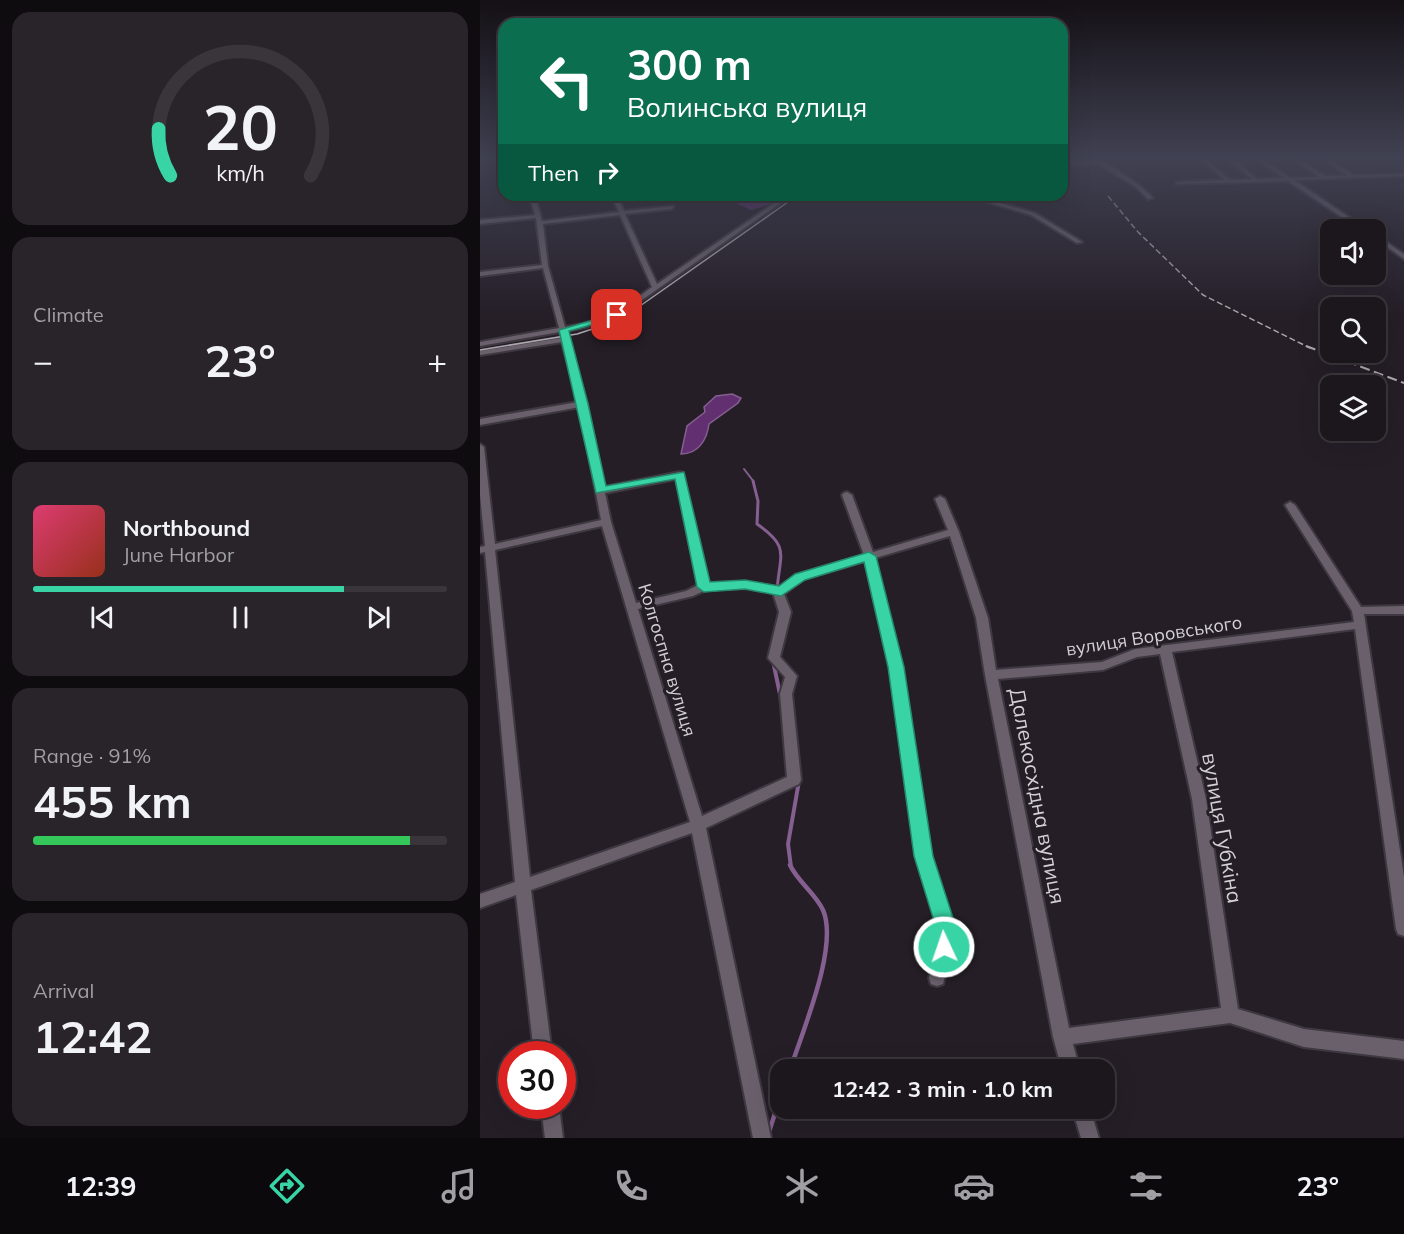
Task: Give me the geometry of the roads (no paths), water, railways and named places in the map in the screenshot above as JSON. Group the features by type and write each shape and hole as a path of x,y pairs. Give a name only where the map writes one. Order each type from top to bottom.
{"street":[{"name":"Колгоспна вулиця","path":"536,210 545,266 583,404 606,522 698,825 762,1138"},
{"path":"622,210 656,288"},
{"path":"480,222 647,210"},
{"path":"480,353 565,334 617,315 767,210"},
{"path":"1019,210 1033,214 1078,242"},
{"path":"1335,210 1349,219"},
{"path":"1386,244 1404,257"},
{"path":"480,274 545,266"},
{"path":"480,344 565,334"},
{"path":"480,422 583,404"},
{"path":"480,447 485,549 541,1041"},
{"path":"600,490 680,475 704,587"},
{"path":"847,495 869,556 896,667 923,856 944,921 944,947 937,978"},
{"name":"Далекосхідна вулиця","path":"940,499 954,532 982,618 990,675 1068,1059"},
{"path":"1290,505 1358,610 1404,929"},
{"path":"485,549 606,522"},
{"path":"632,607 689,594 704,587 745,585 781,591 800,577 954,532"},
{"path":"480,901 698,825 794,780 786,694 791,676 774,658 785,612 777,590"},
{"path":"1358,610 1404,610"},
{"name":"вулиця Воровського","path":"990,675 1103,666 1135,653 1359,625"},
{"name":"вулиця Губкіна","path":"1166,649 1199,799 1230,1015"},
{"path":"1062,1037 1230,1015 1304,1038 1404,1050"},
{"path":"552,1119 554,1138"},
{"path":"1085,1119 1090,1138"}],"waterway":[{"path":"744,469 754,482"},
{"path":"753,481 758,501 757,524 779,545 781,559 777,590"},
{"path":"773,661 781,699"},
{"path":"791,867 788,844 799,781"},
{"path":"791,867 820,904 827,926 823,967 794,1059"},
{"path":"767,1138 773,1119"}],"tram line":[{"path":"480,350 577,334 620,320 776,210"}],"railway":[{"path":"1120,210 1138,232 1203,295 1310,348"},
{"path":"1306,346 1404,383"}]}
